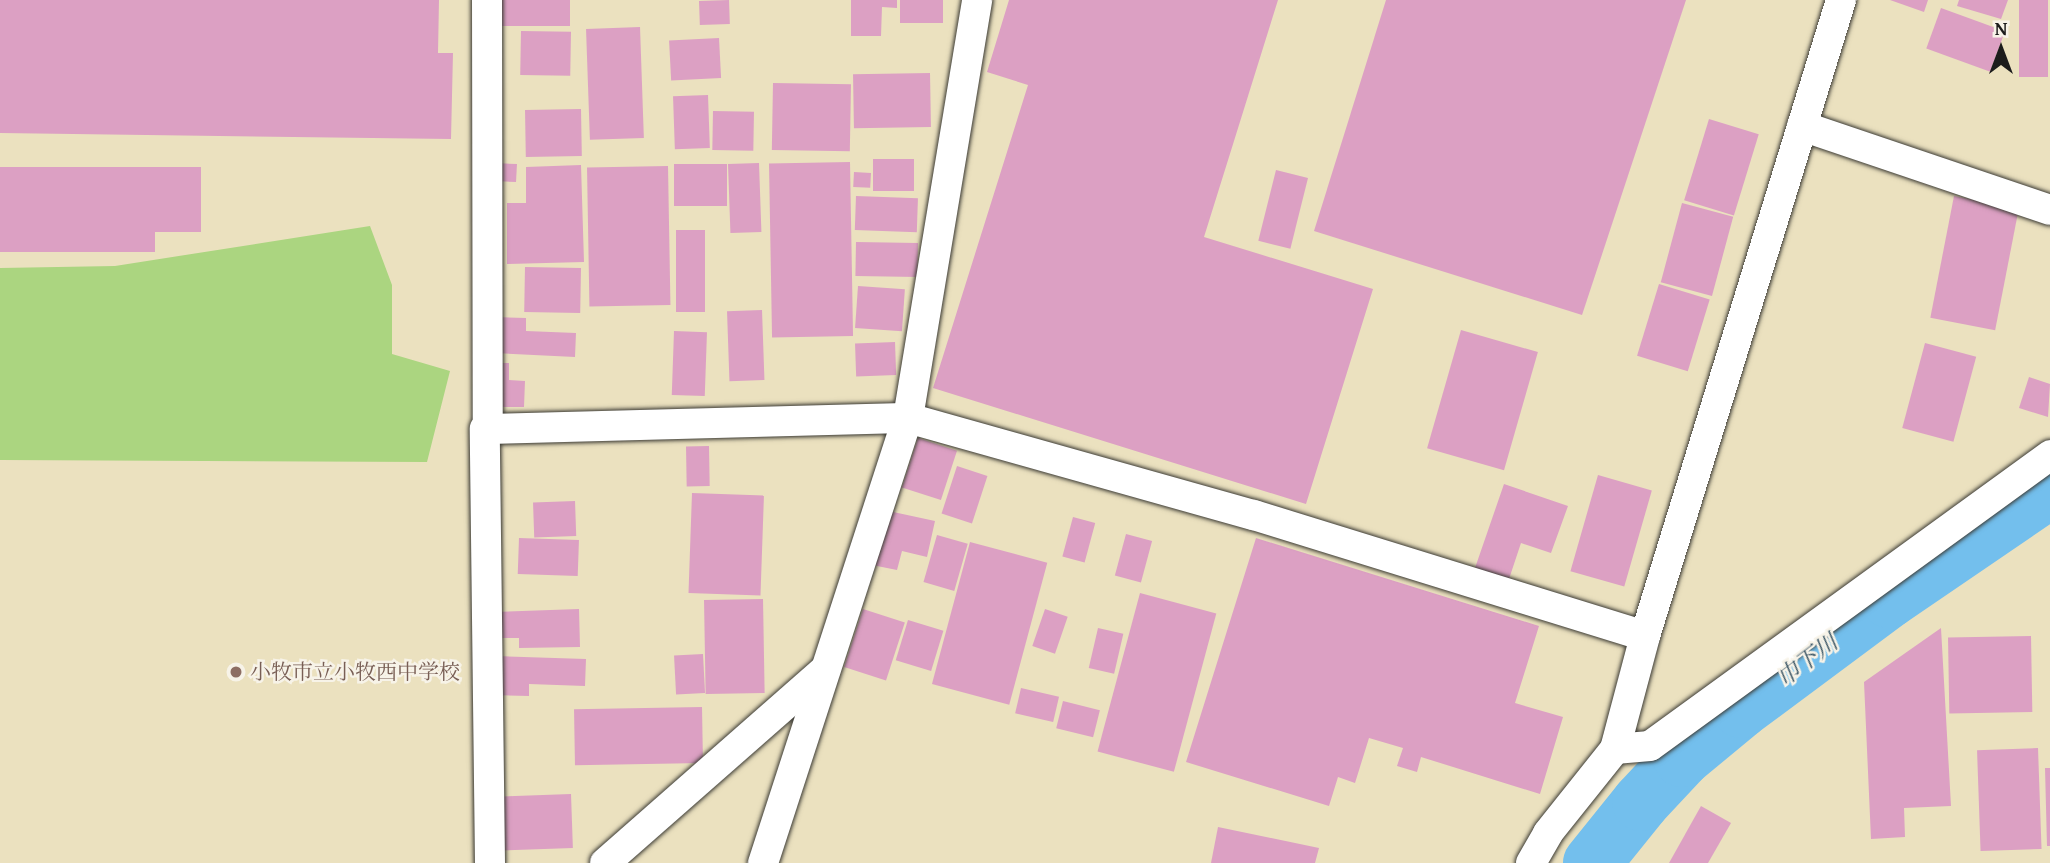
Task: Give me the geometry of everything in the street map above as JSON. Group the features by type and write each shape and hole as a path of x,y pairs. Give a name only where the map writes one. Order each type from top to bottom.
{"street":[{"path":"486,0 488,429"},
{"path":"763,863 908,418 977,0"},
{"path":"1531,863 1548,833 1615,749 1645,636 1841,0"},
{"path":"1802,126 2050,210"},
{"path":"490,863 485,429 908,418 1254,515 1645,636"},
{"path":"1615,749 1650,746 2050,455"},
{"path":"605,863 826,670"}],"green space":[{"path":"370,226 392,285 392,354 450,371 427,462 0,460 0,268 115,266"}],"building":[{"path":"0,0 439,0 438,53 453,53 451,139 0,133"},
{"path":"496,0 570,0 570,26 496,26"},
{"path":"729,0 730,24 700,25 699,1"},
{"path":"851,0 897,0 897,8 882,7 881,36 851,36"},
{"path":"900,0 943,0 943,23 900,23"},
{"path":"1009,0 1278,0 1204,237 1373,289 1306,504 933,388 1028,85 987,72"},
{"path":"1386,0 1686,0 1582,315 1314,231"},
{"path":"1890,0 1928,0 1924,12"},
{"path":"1959,0 2008,0 2001,19 1957,6"},
{"path":"2019,0 2048,0 2048,77 2019,77"},
{"path":"1941,8 2005,31 1990,72 1926,48"},
{"path":"640,27 644,138 590,140 586,29"},
{"path":"521,31 571,32 570,76 520,75"},
{"path":"719,38 721,78 671,81 669,41"},
{"path":"930,73 931,127 854,128 853,74"},
{"path":"773,83 851,84 850,151 772,150"},
{"path":"708,95 710,148 675,149 673,96"},
{"path":"581,109 582,156 526,157 525,110"},
{"path":"713,111 754,112 753,151 712,150"},
{"path":"1709,119 1759,134 1734,215 1684,200"},
{"path":"873,159 914,159 914,191 873,191"},
{"path":"850,162 853,336 772,337 769,163"},
{"path":"496,163 517,164 516,182 495,181"},
{"path":"759,163 761,232 730,233 728,164"},
{"path":"674,164 727,164 727,206 674,206"},
{"path":"581,165 584,262 507,264 507,203 526,203 526,167"},
{"path":"668,166 670,305 589,306 587,167"},
{"path":"0,167 201,167 201,232 155,232 155,252 0,252"},
{"path":"1276,170 1308,178 1290,249 1258,241"},
{"path":"854,172 871,173 870,188 853,187"},
{"path":"856,196 918,198 917,232 855,230"},
{"path":"1954,196 2019,209 1995,330 1930,318"},
{"path":"1682,203 1733,217 1712,296 1661,282"},
{"path":"676,230 705,230 705,312 676,312"},
{"path":"856,242 918,243 917,277 855,276"},
{"path":"525,267 581,268 580,313 524,312"},
{"path":"1659,284 1710,299 1688,371 1637,356"},
{"path":"858,286 905,289 902,331 855,328"},
{"path":"762,310 764,380 729,381 727,311"},
{"path":"495,317 526,318 526,331 576,333 575,357 494,353"},
{"path":"1461,330 1538,352 1504,470 1427,448"},
{"path":"674,331 707,332 705,396 672,395"},
{"path":"895,342 896,375 856,376 855,343"},
{"path":"1925,343 1976,357 1953,442 1902,428"},
{"path":"494,363 509,363 509,380 525,381 524,407 493,407"},
{"path":"2029,377 2050,384 2048,417 2019,408"},
{"path":"918,438 957,451 941,500 902,487"},
{"path":"686,446 709,446 710,486 687,486"},
{"path":"957,466 987,476 972,523 942,514"},
{"path":"1598,475 1652,490 1624,587 1570,571"},
{"path":"1504,484 1568,506 1551,553 1521,543 1509,579 1475,568"},
{"path":"692,493 764,496 760,595 689,593"},
{"path":"575,501 576,536 534,537 533,502"},
{"path":"884,510 935,521 927,557 902,551 897,570 872,565"},
{"path":"1073,517 1095,523 1085,563 1062,557"},
{"path":"1126,534 1152,541 1141,583 1115,576"},
{"path":"937,535 968,544 954,591 923,582"},
{"path":"519,538 579,540 578,576 518,574"},
{"path":"1256,538 1539,626 1515,703 1563,717 1540,794 1421,757 1417,772 1397,766 1403,748 1369,738 1355,783 1338,777 1329,806 1186,762"},
{"path":"970,542 1047,563 1009,705 932,684"},
{"path":"1140,593 1216,613 1174,772 1098,751"},
{"path":"763,599 765,693 706,694 704,600"},
{"path":"579,609 580,647 519,648 519,638 494,638 493,612"},
{"path":"863,609 905,623 886,681 844,667"},
{"path":"1045,609 1068,617 1055,654 1032,646"},
{"path":"908,620 943,631 931,671 896,660"},
{"path":"1098,628 1123,634 1114,674 1089,668"},
{"path":"1941,628 1951,806 1904,808 1905,837 1871,839 1864,682"},
{"path":"2031,636 2032,712 1949,713 1948,637"},
{"path":"703,654 705,693 676,694 674,656"},
{"path":"496,656 586,659 585,686 529,684 529,696 495,695"},
{"path":"1021,688 1059,697 1053,722 1015,713"},
{"path":"1063,701 1100,710 1093,737 1056,728"},
{"path":"702,707 703,763 575,765 574,709"},
{"path":"2038,748 2042,849 1981,851 1977,750"},
{"path":"2045,768 2050,768 2050,846 2047,846"},
{"path":"571,794 573,848 502,850 500,796"},
{"path":"1701,806 1731,823 1708,863 1669,863"},
{"path":"1218,827 1319,848 1315,863 1211,863"}],"waterway":[{"name":"巾下川","path":"1592,863 1641,802 1682,758 1741,709 1889,599 2050,489"}],"place":[{"name":"小牧市立小牧西中学校","path":"236,672"}]}
